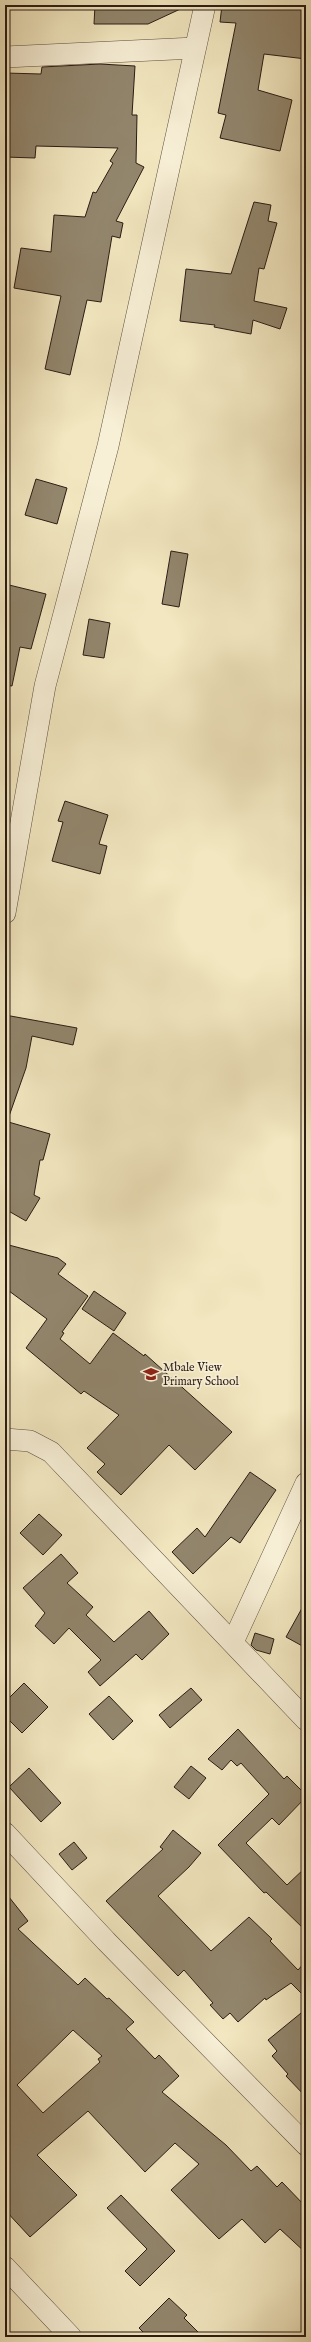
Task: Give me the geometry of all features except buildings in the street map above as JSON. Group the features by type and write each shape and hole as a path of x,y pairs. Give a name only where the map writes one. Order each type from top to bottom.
{"street":[{"path":"5,913 45,686 108,446 205,5"},
{"path":"5,57 195,48"},
{"path":"5,1439 30,1441 51,1452 306,1720"},
{"path":"233,1642 306,1483"},
{"path":"5,1833 106,1941 306,2144"},
{"path":"5,2267 71,2337"}],"place":[{"name":"Mbale View Primary School","path":"151,1374"}]}
